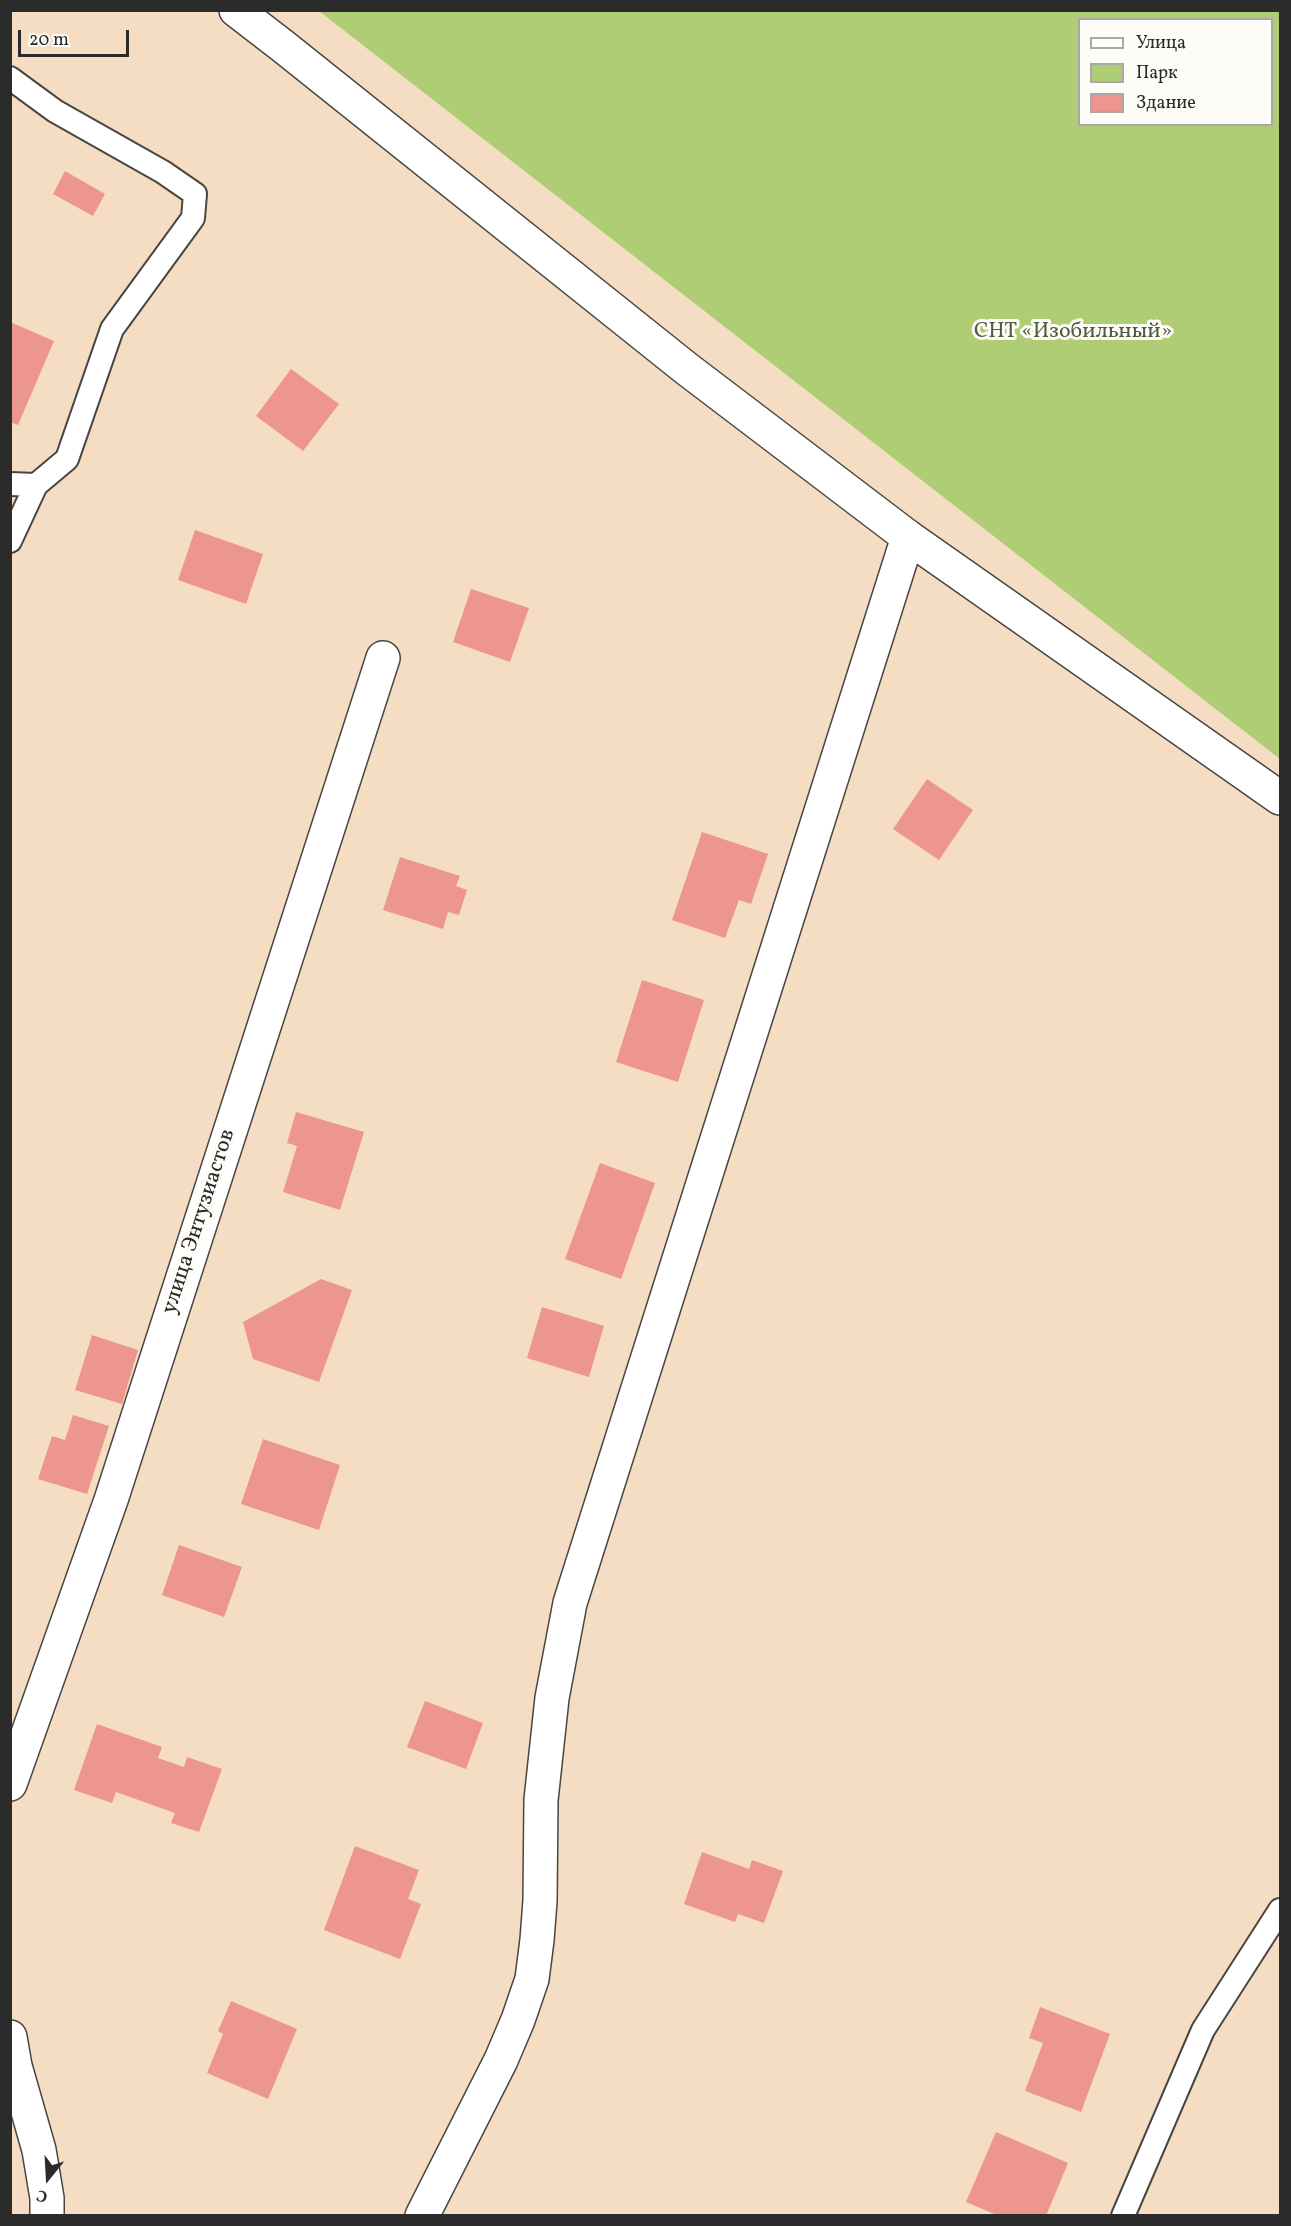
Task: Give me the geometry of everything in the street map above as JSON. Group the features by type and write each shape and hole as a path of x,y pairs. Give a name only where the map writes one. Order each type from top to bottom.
{"street":[{"path":"236,10 687,369 908,537 1281,798"},
{"path":"422,2216 501,2060 532,1979 540,1901 541,1800 552,1698 570,1603 908,537"},
{"name":"улица Энтузиастов","path":"10,1784 111,1500 382,658"},
{"path":"10,2037 15,2066 39,2150 47,2198 47,2216"}],"lane":[{"path":"10,78 55,111 163,172 195,194 193,218 112,329 67,459 36,484 10,541"},
{"path":"10,484 36,484"},
{"path":"1123,2216 1203,2030 1281,1910"}],"green space":[{"name":"СНТ «Изобильный»","path":"319,11 1280,11 1280,759"}],"building":[{"path":"65,171 105,194 93,216 53,194"},
{"path":"10,322 54,341 18,425 10,422"},
{"path":"291,369 339,404 303,451 256,416"},
{"path":"195,530 263,554 246,604 178,580"},
{"path":"471,589 529,608 510,662 453,642"},
{"path":"927,779 973,810 939,860 893,829"},
{"path":"702,832 768,854 751,904 739,900 725,938 672,920"},
{"path":"400,857 460,876 456,886 467,890 459,915 448,912 443,929 383,910"},
{"path":"642,980 704,1000 678,1082 616,1062"},
{"path":"296,1112 364,1132 340,1210 283,1192 297,1146 287,1143"},
{"path":"600,1163 655,1183 621,1279 565,1259"},
{"path":"321,1279 352,1290 319,1382 253,1359 243,1322"},
{"path":"542,1307 604,1326 589,1377 527,1358"},
{"path":"92,1335 138,1350 122,1404 75,1390"},
{"path":"73,1415 109,1426 87,1494 38,1479 52,1436 65,1440"},
{"path":"263,1439 340,1465 319,1530 241,1504"},
{"path":"179,1545 242,1567 224,1617 162,1595"},
{"path":"425,1701 483,1723 466,1769 407,1747"},
{"path":"97,1724 162,1747 158,1758 184,1767 187,1757 222,1769 199,1832 171,1823 175,1813 116,1792 112,1803 74,1790"},
{"path":"355,1846 419,1870 408,1899 421,1904 400,1959 324,1930"},
{"path":"702,1852 749,1869 752,1860 783,1871 764,1923 738,1914 735,1922 684,1904"},
{"path":"231,2001 297,2029 268,2099 207,2073 223,2034 218,2031"},
{"path":"1040,2007 1110,2034 1081,2112 1025,2091 1043,2043 1029,2038"},
{"path":"996,2132 1068,2163 1046,2216 999,2216 966,2202"}]}
